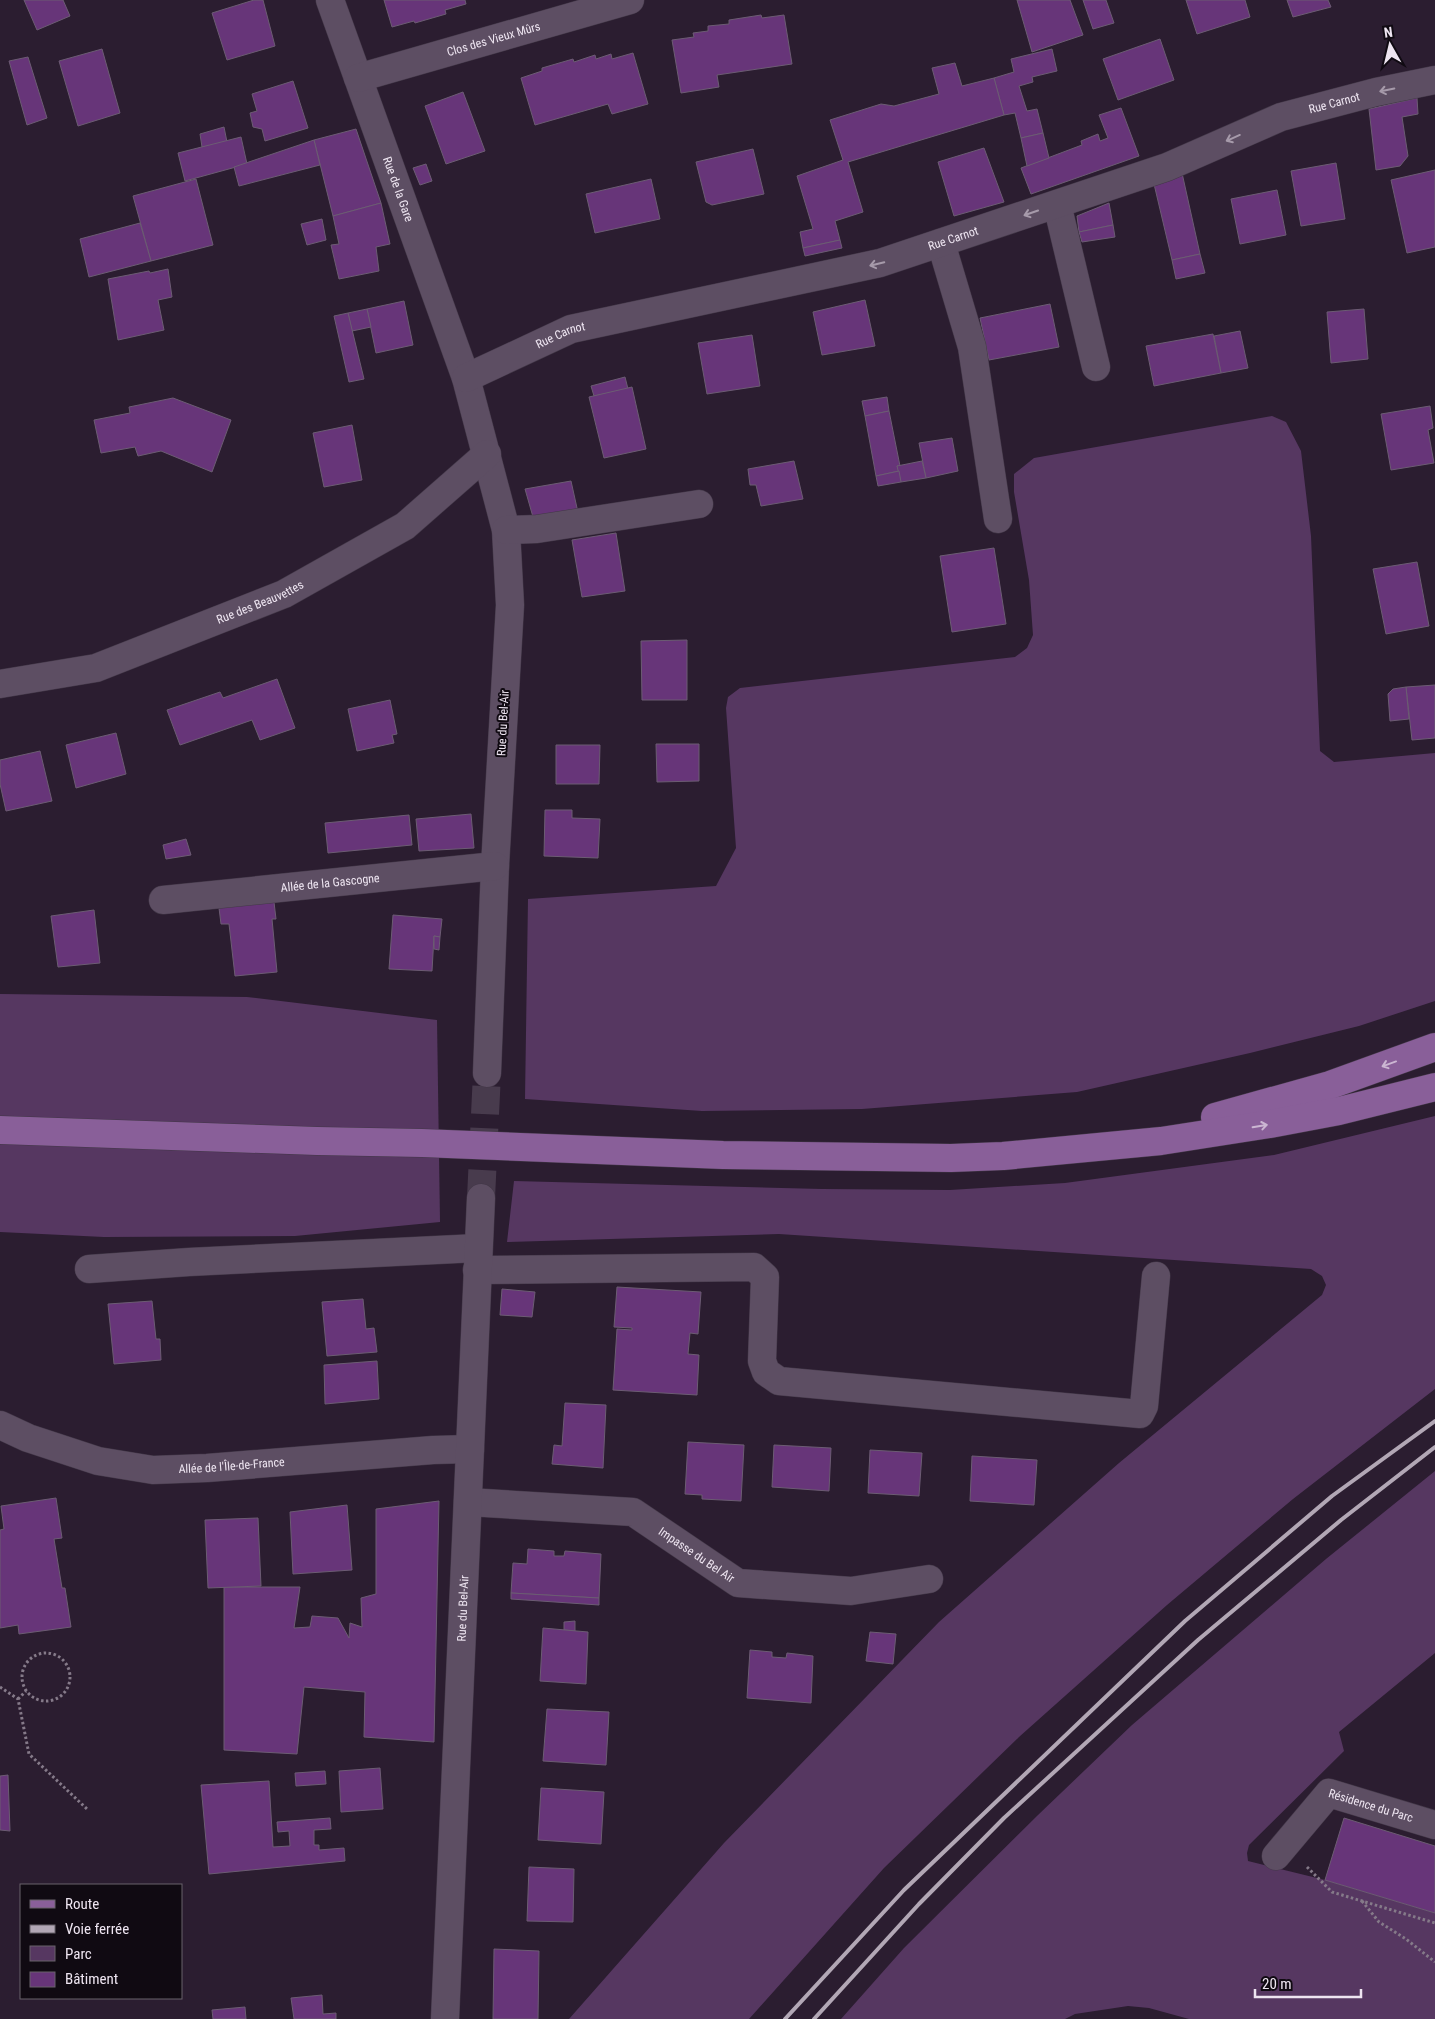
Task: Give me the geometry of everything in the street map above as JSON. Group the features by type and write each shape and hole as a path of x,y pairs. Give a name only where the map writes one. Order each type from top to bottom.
{"main road":[{"path":"1090,1146 1266,1104 1330,1085 1435,1047"},
{"path":"0,1130 422,1143 714,1155 951,1158 1003,1156 1090,1146 1162,1141 1339,1111 1435,1087"}],"street":[{"name":"Rue de la Gare","path":"330,0 466,378"},
{"name":"Clos des Vieux Mûrs","path":"358,78 630,0"},
{"name":"Rue Carnot","path":"466,378 570,328 880,264 1167,167 1282,117 1376,92 1435,80"},
{"path":"1057,204 1096,367"},
{"path":"941,243 972,347 998,519"},
{"name":"Rue du Bel-Air","path":"466,378 488,454 506,530 510,606 495,866 487,1072"},
{"name":"Rue des Beauvettes","path":"0,684 96,668 284,594 405,526 488,454"},
{"path":"506,530 537,529 699,504"},
{"name":"Allée de la Gascogne","path":"163,900 495,866"},
{"name":"Rue du Bel-Air","path":"445,2019 482,1198"},
{"path":"89,1269 189,1262 478,1259 754,1267 765,1277 762,1361 766,1372 779,1381 1140,1414 1144,1406 1156,1276"},
{"name":"Allée de l'Île-de-France","path":"0,1425 28,1438 98,1461 153,1470 207,1468 433,1450 470,1449"},
{"name":"Impasse du Bel Air","path":"468,1502 632,1512 738,1583 851,1591 929,1580"},
{"name":"Résidence du Parc","path":"1280,1851 1329,1793 1435,1825"}],"path":[{"path":"47,1653 58,1656 65,1663 70,1673 69,1684 64,1693 55,1699 44,1701 34,1698 26,1691 22,1681 23,1670 28,1661 37,1655 47,1653"},
{"path":"0,1687 18,1699 29,1754 87,1809"},
{"path":"18,1699 26,1691"},
{"path":"1280,1851 1332,1892 1435,1923"},
{"path":"1362,1901 1379,1922 1406,1939 1435,1962"}],"green space":[{"path":"1272,416 1286,422 1301,451 1311,536 1320,751 1334,762 1435,753 1435,1001 1359,1026 1077,1092 862,1109 702,1111 525,1099 528,899 716,886 736,848 726,708 728,697 740,688 1015,657 1027,648 1033,635 1029,580 1014,492 1014,474 1034,458"},
{"path":"0,994 247,997 437,1020 440,1222 295,1236 104,1237 0,1232"},
{"path":"1435,1116 1435,1389 1293,1499 1167,1605 1019,1737 884,1868 749,2019 569,2019 724,1843 939,1622 1119,1463 1322,1295 1326,1285 1322,1276 1311,1269 779,1234 507,1242 514,1181 822,1189 950,1190 1065,1183 1274,1155"},
{"path":"1435,1471 1435,1653 1339,1732 1344,1751 1249,1845 1247,1853 1248,1861 1325,1880 1435,1913 1435,2019 1189,2019 1149,2008 1128,2006 1075,2014 1065,2019 841,2019 904,1948 1132,1725 1326,1559"}],"building":[{"path":"24,0 63,0 70,16 37,30"},
{"path":"254,0 263,0 275,46 227,60 212,13"},
{"path":"384,0 465,0 466,4 445,10 446,14 392,27"},
{"path":"1017,0 1070,0 1083,35 1032,52"},
{"path":"1083,0 1106,0 1114,23 1093,29"},
{"path":"1186,0 1245,0 1250,17 1197,34"},
{"path":"1287,0 1328,0 1331,7 1293,17"},
{"path":"761,15 762,18 784,15 792,64 717,75 719,87 681,93 672,40 694,37 693,33 708,31 708,26 729,24 729,20"},
{"path":"1160,39 1174,80 1118,100 1103,59"},
{"path":"102,49 120,113 78,126 59,61"},
{"path":"1052,49 1057,71 1032,77 1033,82 1019,86 1027,111 1037,109 1043,133 1021,138 1015,113 1004,115 994,78 1014,72 1011,59"},
{"path":"633,53 648,104 612,114 608,104 535,125 521,78 542,71 542,68 573,59 574,62 595,55 596,59 611,54 612,59"},
{"path":"28,57 47,118 27,125 9,61"},
{"path":"955,63 962,86 994,78 1004,115 848,162 863,212 835,221 840,240 803,248 800,232 813,229 797,176 843,160 830,120 881,104 894,106 939,94 932,68"},
{"path":"293,81 308,128 265,141 262,129 253,127 250,113 257,111 252,94"},
{"path":"463,92 485,151 446,164 425,106"},
{"path":"1417,98 1418,114 1402,117 1408,156 1400,166 1376,170 1369,109"},
{"path":"1121,108 1139,156 1031,194 1021,168 1082,145 1081,141 1098,134 1100,141 1108,138 1099,115"},
{"path":"224,127 227,142 202,147 200,134"},
{"path":"356,129 381,203 333,216 314,140"},
{"path":"1043,133 1049,158 1027,166 1021,138"},
{"path":"241,137 247,164 185,181 178,153"},
{"path":"314,140 320,165 239,186 234,167"},
{"path":"984,148 1004,202 954,216 938,162"},
{"path":"753,149 764,194 712,205 706,202 696,162"},
{"path":"1336,163 1345,219 1301,226 1291,171"},
{"path":"426,164 432,181 420,185 413,168"},
{"path":"1435,170 1435,247 1407,253 1391,180"},
{"path":"1182,173 1200,254 1172,260 1154,184"},
{"path":"196,179 213,245 151,261 133,196"},
{"path":"651,179 660,219 595,233 586,194"},
{"path":"1277,190 1286,235 1240,244 1231,199"},
{"path":"381,203 390,244 376,247 379,271 339,279 331,245 339,244 333,216"},
{"path":"1109,203 1113,225 1079,232 1077,216"},
{"path":"322,219 326,240 307,245 301,224"},
{"path":"140,223 151,261 89,277 80,239"},
{"path":"1113,225 1115,237 1082,242 1079,232"},
{"path":"840,240 842,248 805,256 803,248"},
{"path":"1200,254 1205,273 1176,279 1172,260"},
{"path":"168,269 172,297 158,300 164,330 118,340 108,279"},
{"path":"865,300 875,346 822,355 813,312"},
{"path":"404,301 413,345 376,353 367,309"},
{"path":"1050,304 1059,347 989,360 980,318"},
{"path":"367,309 371,327 352,331 348,313"},
{"path":"1364,309 1368,359 1331,363 1327,312"},
{"path":"348,313 364,379 349,382 334,316"},
{"path":"1240,331 1248,368 1221,373 1214,336"},
{"path":"1213,334 1221,373 1154,386 1146,346"},
{"path":"752,335 760,386 707,394 698,343"},
{"path":"625,377 628,389 594,396 591,386"},
{"path":"632,387 646,449 604,458 589,397"},
{"path":"887,397 889,411 865,416 862,401"},
{"path":"173,398 231,420 212,472 161,451 138,456 135,447 101,453 94,420 130,413 129,407"},
{"path":"1430,406 1433,428 1428,430 1434,463 1391,470 1381,414"},
{"path":"889,411 900,466 897,466 899,471 876,476 865,416"},
{"path":"352,425 362,480 324,487 313,433"},
{"path":"952,438 958,471 926,478 919,443"},
{"path":"794,461 803,499 761,506 756,485 750,485 748,469"},
{"path":"922,461 926,478 901,482 897,466"},
{"path":"899,471 901,482 878,486 876,476"},
{"path":"571,481 579,517 535,524 525,489"},
{"path":"616,533 625,591 582,597 572,540"},
{"path":"994,548 1006,624 952,632 940,556"},
{"path":"1417,562 1429,626 1386,634 1373,569"},
{"path":"687,640 687,700 642,700 641,641"},
{"path":"277,679 295,728 260,740 252,720 180,745 167,710 220,692 223,698"},
{"path":"1435,685 1435,738 1412,740 1406,687"},
{"path":"1406,687 1409,719 1390,721 1388,694 1393,689"},
{"path":"390,700 397,734 392,735 394,743 357,751 348,709"},
{"path":"116,733 126,774 76,788 66,745"},
{"path":"656,744 699,744 699,781 657,782"},
{"path":"556,745 600,745 599,784 556,784"},
{"path":"40,751 52,801 6,811 0,784 0,760"},
{"path":"545,810 572,810 572,818 600,819 598,858 544,856"},
{"path":"471,814 474,848 419,851 416,819"},
{"path":"409,815 412,845 328,853 325,823"},
{"path":"186,839 191,855 166,859 163,845"},
{"path":"274,902 276,919 272,919 277,972 235,976 229,924 221,924 219,908"},
{"path":"94,910 100,963 58,967 51,916"},
{"path":"393,915 442,919 440,937 434,936 432,971 389,969"},
{"path":"434,936 440,937 439,950 434,949"},
{"path":"617,1287 701,1292 698,1334 690,1333 688,1354 699,1355 697,1395 613,1390 617,1329 632,1330 632,1328 614,1327"},
{"path":"502,1289 535,1292 532,1317 500,1315"},
{"path":"363,1299 366,1329 374,1328 377,1352 327,1356 322,1302"},
{"path":"152,1301 156,1339 160,1339 161,1360 114,1364 108,1304"},
{"path":"377,1361 379,1399 325,1404 324,1365"},
{"path":"565,1403 606,1405 603,1468 552,1464 554,1445 562,1446"},
{"path":"688,1442 744,1445 741,1501 702,1499 702,1495 685,1494"},
{"path":"774,1445 831,1448 829,1491 772,1487"},
{"path":"870,1450 922,1453 919,1496 868,1493"},
{"path":"972,1456 1037,1460 1034,1505 970,1501"},
{"path":"56,1498 62,1538 54,1539 62,1588 65,1588 71,1627 19,1634 18,1625 0,1628 0,1530 4,1529 1,1506"},
{"path":"439,1501 434,1742 364,1737 365,1692 304,1687 297,1754 224,1750 224,1587 300,1587 294,1628 310,1627 312,1616 338,1618 349,1638 350,1623 362,1627 361,1598 376,1594 376,1509"},
{"path":"347,1505 352,1570 293,1574 290,1512"},
{"path":"258,1518 261,1586 208,1588 205,1520"},
{"path":"528,1549 554,1551 554,1556 564,1556 565,1551 601,1554 599,1598 511,1593 513,1563 527,1564"},
{"path":"511,1593 599,1598 599,1605 511,1599"},
{"path":"575,1621 575,1631 564,1630 564,1622"},
{"path":"543,1628 588,1632 586,1684 540,1681"},
{"path":"870,1632 896,1634 893,1664 866,1661"},
{"path":"750,1650 772,1652 772,1657 786,1658 787,1653 813,1656 811,1703 747,1698"},
{"path":"547,1709 609,1712 606,1765 543,1761"},
{"path":"380,1768 383,1809 341,1812 339,1771"},
{"path":"325,1771 326,1784 296,1786 295,1773"},
{"path":"8,1775 10,1831 0,1830 0,1776"},
{"path":"269,1781 273,1847 290,1846 289,1831 278,1832 277,1822 330,1818 331,1829 314,1830 314,1845 319,1845 319,1850 344,1848 345,1861 209,1874 201,1785"},
{"path":"541,1788 604,1792 601,1844 538,1840"},
{"path":"1344,1818 1435,1846 1435,1913 1325,1880"},
{"path":"529,1867 574,1869 573,1922 527,1921"},
{"path":"494,1949 539,1951 538,2019 493,2019"},
{"path":"322,1995 323,2014 336,2013 336,2019 294,2019 291,1998"},
{"path":"245,2007 246,2019 213,2019 212,2010"}],"tunnel":[{"path":"481,1198 487,1073"}],"railway":[{"path":"785,2019 904,1890 1185,1621 1332,1496 1435,1421"},
{"path":"814,2019 919,1904 1004,1818 1198,1640 1341,1520 1435,1447"}]}
